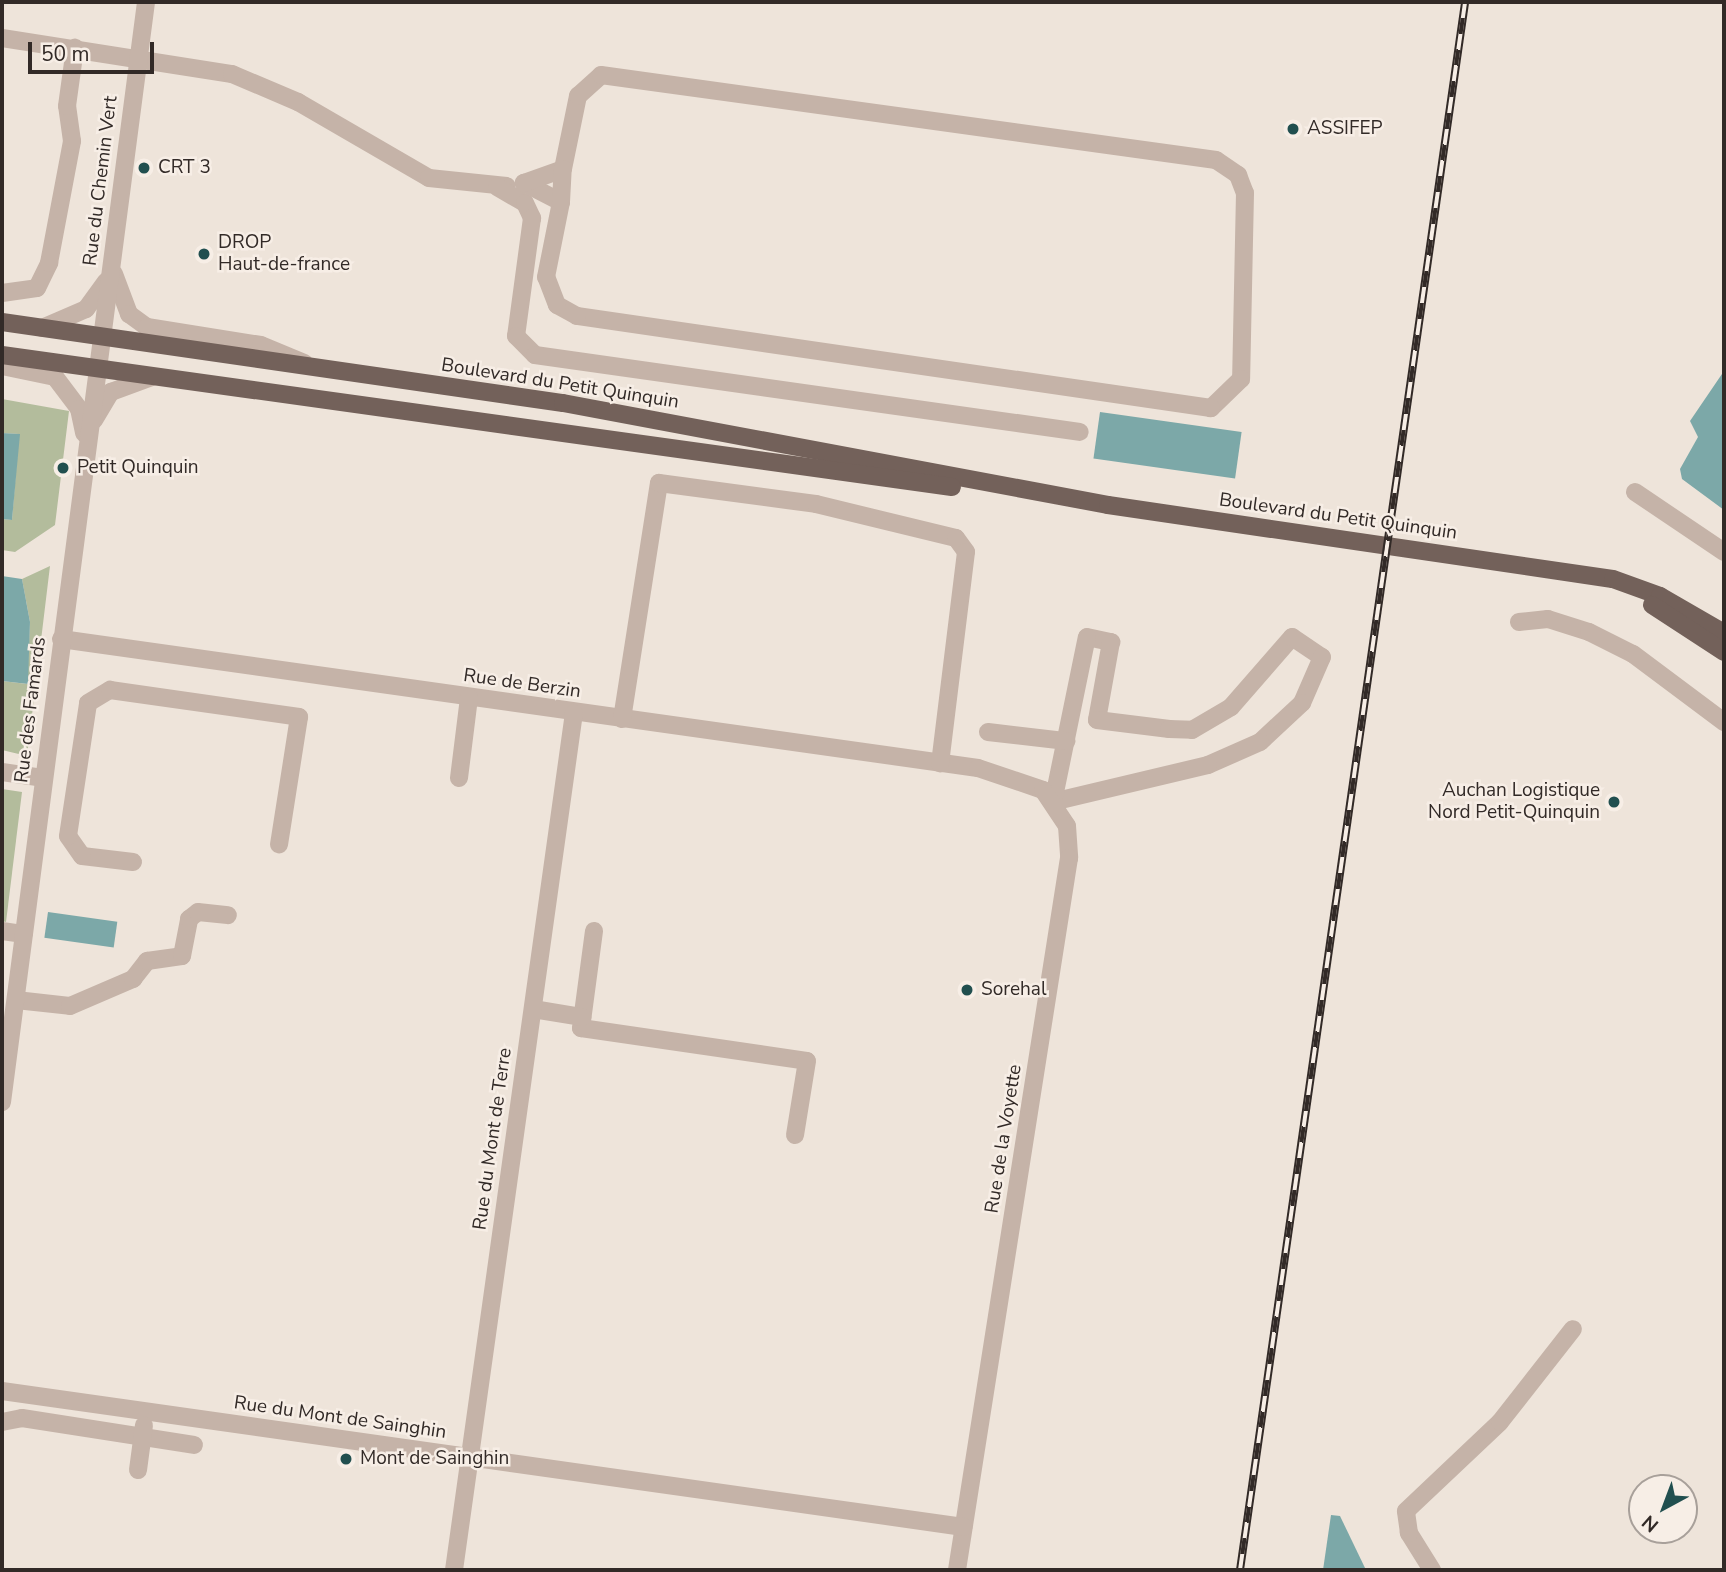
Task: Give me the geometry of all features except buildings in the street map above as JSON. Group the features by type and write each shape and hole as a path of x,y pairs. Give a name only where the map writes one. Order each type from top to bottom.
{"main road":[{"name":"Boulevard du Petit Quinquin","path":"2,322 639,415 1108,505"},
{"name":"Boulevard du Petit Quinquin","path":"2,355 97,365 1561,570 1635,586 1724,633"},
{"name":"Boulevard du Petit Quinquin","path":"1561,570 1644,601 1724,652"}],"street":[{"name":"Rue du Chemin Vert","path":"97,365 146,2"},
{"path":"2,38 138,57 252,82 429,178 497,187 524,183 563,169"},
{"path":"2,293 37,288 49,263 72,141 67,106 75,48"},
{"path":"601,75 1216,160 1238,175 1245,192 1241,379 1226,401 1211,408 577,316 557,305 546,277 561,202 563,169 578,96 601,75"},
{"path":"524,183 561,202"},
{"path":"497,187 524,204 532,218 516,336 535,355 1080,432"},
{"path":"43,328 86,309 112,261"},
{"path":"112,261 121,301 137,322 261,345 310,366"},
{"name":"Rue des Famards","path":"2,1102 4,1063 16,1000 97,365"},
{"path":"2,366 55,377 79,410 86,443"},
{"path":"86,443 111,392 135,380 168,376"},
{"path":"622,719 659,483 816,504 956,538 966,552 940,762"},
{"path":"1635,492 1724,552"},
{"path":"1519,622 1548,619 1589,632 1633,654 1724,722"},
{"path":"1087,637 1111,642 1097,720 1170,729 1192,730 1231,708 1292,637 1322,657 1302,703 1260,742 1208,765 1053,802 1087,637"},
{"name":"Rue de Berzin","path":"61,639 978,768"},
{"path":"133,862 82,856 68,836 88,703 110,690 299,717 279,844"},
{"path":"459,778 469,698"},
{"name":"Rue du Mont de Terre","path":"454,1570 575,713"},
{"path":"989,732 1066,741"},
{"path":"46,759 78,766"},
{"name":"Rue de la Voyette","path":"957,1570 1069,858 1067,827 1053,802 1022,779 978,768"},
{"path":"2,772 44,778"},
{"path":"16,1000 70,1006 133,979 146,961 182,956 189,919 198,912 228,915"},
{"path":"2,931 24,934"},
{"path":"594,931 580,1028 807,1061 795,1135"},
{"path":"533,1009 582,1017"},
{"path":"1432,1570 1409,1534 1406,1511 1500,1422 1573,1329"},
{"name":"Rue du Mont de Sainghin","path":"2,1391 963,1527"},
{"path":"138,1470 146,1412"},
{"path":"2,1422 22,1418 194,1445"}],"green space":[{"path":"2,399 69,411 55,525 15,552 2,550 2,519 12,520 19,434 2,433"},
{"path":"50,566 27,756 2,750 2,681 27,684 30,622 22,579"},
{"path":"2,789 22,792 6,922 2,921"}],"water":[{"path":"1724,371 1724,510 1682,479 1680,469 1698,437 1690,421"},
{"path":"1100,412 1242,432 1235,478 1093,459"},
{"path":"2,433 20,434 12,520 2,519"},
{"path":"2,576 22,579 30,622 28,684 2,681"},
{"path":"48,912 117,922 114,947 44,938"},
{"path":"1331,1515 1340,1516 1366,1570 1323,1570"}],"railway":[{"path":"1240,1570 1465,2"}],"place":[{"name":"ASSIFEP","path":"1293,129"},
{"name":"CRT 3","path":"144,168"},
{"name":"DROP Haut-de-france","path":"204,254"},
{"name":"Petit Quinquin","path":"63,468"},
{"name":"Auchan Logistique Nord Petit-Quinquin","path":"1614,802"},
{"name":"Sorehal","path":"967,990"},
{"name":"Mont de Sainghin","path":"346,1459"}]}
